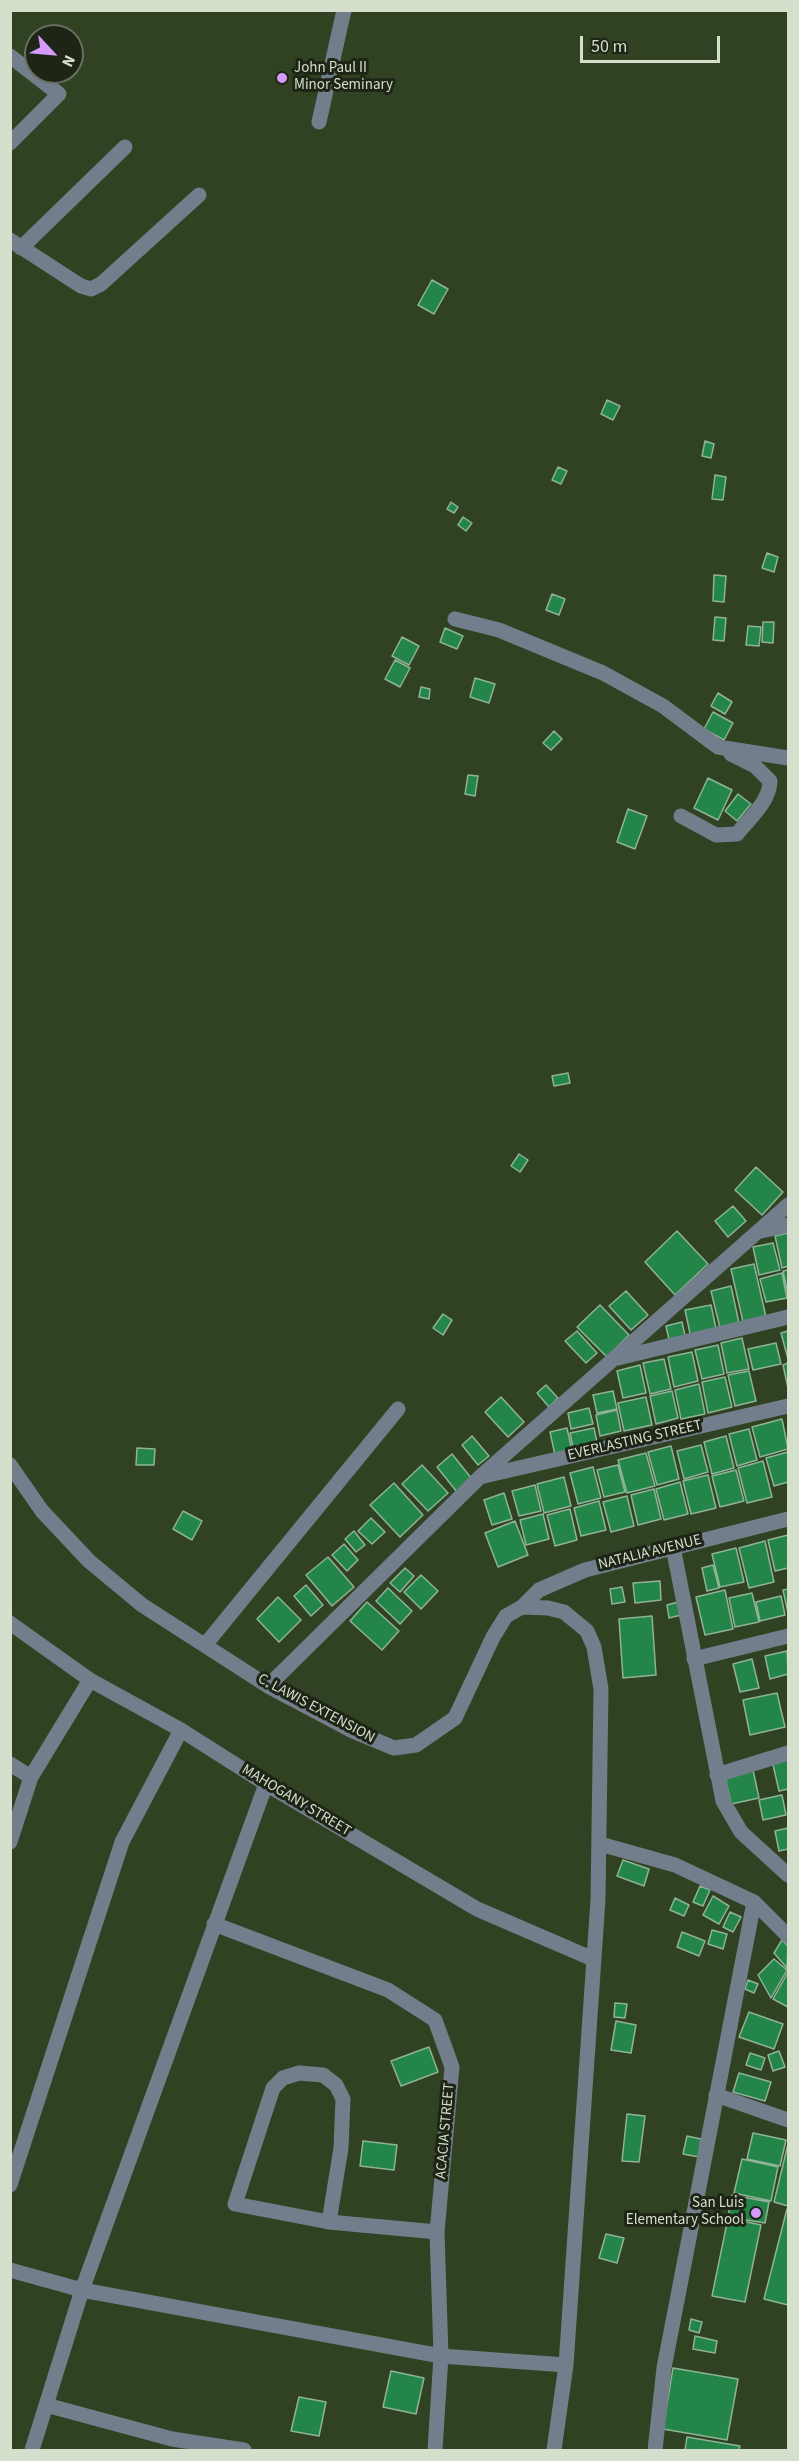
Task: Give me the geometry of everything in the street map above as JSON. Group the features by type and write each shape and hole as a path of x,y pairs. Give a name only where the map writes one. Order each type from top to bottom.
{"street":[{"path":"319,122 344,10"},
{"path":"10,56 59,94 10,143"},
{"path":"125,147 16,244 81,286 97,287 199,195"},
{"path":"455,619 499,630 603,674 663,705 718,747 755,766 770,781 770,791 737,834 716,835 681,816"},
{"path":"718,747 789,758"},
{"path":"268,1686 481,1476 789,1205"},
{"path":"761,1231 789,1225"},
{"path":"615,1359 789,1317"},
{"name":"EVERLASTING STREET","path":"481,1476 789,1406"},
{"path":"205,1646 398,1409"},
{"name":"C. LAWIS EXTENSION","path":"10,1465 42,1511 89,1561 142,1605 268,1686 376,1742 394,1748 416,1745 455,1718 493,1637 506,1616 522,1607"},
{"name":"NATALIA AVENUE","path":"522,1607 539,1590 558,1580 608,1562 789,1519"},
{"path":"673,1547 723,1801 741,1832 789,1875"},
{"path":"522,1607 548,1608 564,1612 586,1631 594,1647 601,1689 600,1844 593,1959 566,2365 554,2451"},
{"name":"MAHOGANY STREET","path":"10,1623 90,1680 181,1730 266,1784 477,1909 593,1959"},
{"path":"694,1659 789,1636"},
{"path":"10,1842 31,1777 90,1680"},
{"path":"10,2185 122,1842 181,1730"},
{"path":"717,1774 789,1753"},
{"path":"10,1764 31,1777"},
{"path":"32,2451 82,2290 266,1784"},
{"path":"600,1844 675,1865 754,1902 789,1936"},
{"path":"655,2451 664,2368 754,1902"},
{"name":"ACACIA STREET","path":"214,1924 388,1990 435,2019 452,2067 436,2232 441,2356 435,2451"},
{"path":"329,2222 341,2148 343,2100 336,2085 323,2075 299,2073 283,2078 273,2088 235,2204 329,2222 436,2232"},
{"path":"716,2095 789,2120"},
{"path":"10,2270 82,2290 441,2356 566,2365"},
{"path":"46,2404 172,2439 244,2451"}],"building":[{"path":"432,280 448,289 434,314 418,305"},
{"path":"607,400 620,406 613,420 601,414"},
{"path":"705,441 714,444 711,458 702,456"},
{"path":"558,467 567,471 561,484 552,480"},
{"path":"715,475 726,477 723,500 712,499"},
{"path":"451,502 458,507 454,513 447,509"},
{"path":"463,517 472,523 466,531 458,525"},
{"path":"767,553 778,557 774,572 762,568"},
{"path":"714,575 726,576 724,602 713,601"},
{"path":"552,594 565,599 559,615 546,610"},
{"path":"715,617 726,618 724,641 713,640"},
{"path":"763,622 774,622 773,643 762,642"},
{"path":"748,626 761,627 759,646 746,645"},
{"path":"445,628 463,636 457,649 440,642"},
{"path":"402,637 419,646 409,665 392,656"},
{"path":"395,660 410,668 400,687 385,679"},
{"path":"475,678 495,684 489,703 470,697"},
{"path":"421,687 430,689 429,699 419,697"},
{"path":"718,693 732,702 725,714 711,706"},
{"path":"713,712 733,723 724,740 704,729"},
{"path":"554,731 562,739 551,750 543,743"},
{"path":"468,775 478,776 475,796 465,794"},
{"path":"708,778 732,790 718,820 694,808"},
{"path":"738,794 751,804 737,821 725,811"},
{"path":"628,809 647,816 635,849 617,842"},
{"path":"568,1073 570,1083 554,1086 552,1076"},
{"path":"519,1154 528,1160 520,1172 511,1166"},
{"path":"756,1167 783,1192 762,1215 735,1190"},
{"path":"733,1206 746,1221 728,1237 715,1221"},
{"path":"677,1231 708,1264 675,1295 645,1262"},
{"path":"788,1233 788,1266 782,1268 775,1236"},
{"path":"773,1243 780,1270 759,1275 753,1247"},
{"path":"754,1264 766,1317 743,1322 731,1269"},
{"path":"788,1270 788,1294 783,1271"},
{"path":"782,1273 787,1298 766,1302 760,1279"},
{"path":"731,1286 739,1323 720,1328 711,1291"},
{"path":"626,1291 648,1315 631,1330 609,1306"},
{"path":"600,1305 629,1335 607,1357 577,1327"},
{"path":"711,1305 717,1333 691,1338 685,1310"},
{"path":"443,1314 452,1320 443,1335 433,1328"},
{"path":"682,1322 686,1340 670,1344 666,1326"},
{"path":"577,1331 597,1353 586,1363 565,1341"},
{"path":"788,1331 788,1359 781,1333"},
{"path":"742,1338 749,1369 727,1373 721,1343"},
{"path":"776,1343 781,1364 753,1370 748,1349"},
{"path":"718,1345 724,1374 702,1379 695,1350"},
{"path":"692,1352 698,1381 674,1387 668,1357"},
{"path":"664,1359 671,1389 650,1394 643,1363"},
{"path":"788,1363 788,1388 783,1365"},
{"path":"640,1365 646,1393 623,1398 617,1371"},
{"path":"749,1371 756,1401 735,1406 728,1375"},
{"path":"725,1377 732,1407 708,1413 702,1382"},
{"path":"699,1384 705,1414 681,1419 675,1390"},
{"path":"546,1385 558,1398 549,1407 537,1393"},
{"path":"613,1391 617,1409 597,1413 593,1395"},
{"path":"672,1391 678,1418 656,1424 650,1396"},
{"path":"501,1397 524,1422 508,1437 485,1412"},
{"path":"646,1397 652,1425 624,1431 618,1403"},
{"path":"589,1408 593,1424 571,1429 568,1413"},
{"path":"617,1410 621,1431 600,1436 596,1415"},
{"path":"782,1419 788,1449 760,1457 752,1427"},
{"path":"567,1428 572,1451 555,1455 550,1432"},
{"path":"594,1428 598,1447 574,1452 570,1433"},
{"path":"749,1429 757,1460 737,1466 729,1434"},
{"path":"472,1436 489,1456 478,1465 462,1445"},
{"path":"726,1436 734,1468 712,1474 704,1442"},
{"path":"701,1445 708,1472 684,1479 677,1451"},
{"path":"671,1446 679,1479 657,1485 648,1452"},
{"path":"137,1448 155,1449 154,1465 136,1465"},
{"path":"788,1452 788,1482 774,1486 766,1458"},
{"path":"646,1453 655,1486 627,1493 618,1460"},
{"path":"452,1454 472,1479 457,1492 437,1467"},
{"path":"763,1461 772,1497 747,1503 738,1468"},
{"path":"422,1465 448,1493 428,1511 402,1484"},
{"path":"618,1465 625,1492 604,1497 597,1470"},
{"path":"593,1467 601,1498 578,1504 570,1473"},
{"path":"736,1470 744,1501 720,1507 712,1476"},
{"path":"708,1475 716,1508 691,1514 683,1481"},
{"path":"564,1477 571,1506 544,1513 537,1484"},
{"path":"680,1482 688,1514 664,1520 656,1489"},
{"path":"394,1483 423,1515 400,1537 370,1505"},
{"path":"535,1485 541,1511 519,1516 512,1491"},
{"path":"654,1489 661,1519 638,1525 631,1495"},
{"path":"504,1493 512,1519 492,1525 484,1500"},
{"path":"627,1496 634,1526 611,1532 603,1502"},
{"path":"599,1501 606,1530 581,1536 574,1508"},
{"path":"570,1509 577,1540 555,1546 547,1515"},
{"path":"183,1511 202,1521 192,1540 173,1529"},
{"path":"543,1514 549,1539 526,1545 520,1520"},
{"path":"371,1518 385,1532 372,1544 358,1531"},
{"path":"515,1521 528,1555 498,1567 485,1533"},
{"path":"354,1531 365,1545 356,1552 345,1539"},
{"path":"788,1535 788,1568 775,1571 768,1540"},
{"path":"765,1541 774,1582 749,1588 739,1548"},
{"path":"344,1544 358,1560 347,1571 332,1555"},
{"path":"736,1548 744,1582 720,1587 712,1554"},
{"path":"328,1557 354,1587 332,1606 306,1575"},
{"path":"713,1565 719,1588 707,1591 702,1568"},
{"path":"405,1568 414,1576 400,1592 390,1583"},
{"path":"421,1575 438,1591 421,1609 404,1592"},
{"path":"660,1581 661,1600 635,1603 633,1583"},
{"path":"306,1585 323,1605 311,1616 294,1596"},
{"path":"622,1587 625,1602 612,1604 610,1589"},
{"path":"388,1588 412,1611 400,1624 376,1601"},
{"path":"788,1589 788,1613 783,1590"},
{"path":"725,1590 733,1629 705,1635 696,1597"},
{"path":"752,1593 759,1622 735,1627 729,1598"},
{"path":"781,1596 785,1615 760,1621 756,1602"},
{"path":"278,1597 301,1620 279,1642 257,1619"},
{"path":"367,1602 399,1631 382,1650 350,1621"},
{"path":"678,1602 681,1615 669,1618 667,1605"},
{"path":"652,1616 656,1675 623,1678 619,1619"},
{"path":"787,1651 788,1674 770,1679 765,1656"},
{"path":"752,1659 759,1688 740,1692 733,1664"},
{"path":"777,1693 785,1727 750,1735 743,1700"},
{"path":"788,1756 788,1789 779,1791 772,1760"},
{"path":"753,1770 759,1798 731,1804 725,1776"},
{"path":"782,1795 786,1815 763,1820 759,1800"},
{"path":"788,1828 788,1849 779,1851 775,1831"},
{"path":"623,1860 649,1869 644,1886 617,1876"},
{"path":"700,1886 710,1890 703,1906 693,1902"},
{"path":"713,1896 729,1906 719,1924 703,1915"},
{"path":"675,1898 689,1905 684,1916 670,1910"},
{"path":"730,1912 741,1917 733,1932 723,1927"},
{"path":"712,1930 727,1934 723,1949 708,1944"},
{"path":"682,1932 705,1941 699,1956 677,1947"},
{"path":"782,1940 788,1946 787,1968 774,1953"},
{"path":"774,1959 787,1970 771,1998 758,1975"},
{"path":"788,1972 788,2007 773,1999"},
{"path":"748,1980 758,1984 754,1993 745,1989"},
{"path":"615,2003 627,2004 625,2018 614,2017"},
{"path":"749,2012 783,2024 774,2049 739,2037"},
{"path":"616,2021 636,2025 631,2053 611,2050"},
{"path":"429,2047 438,2072 401,2086 391,2061"},
{"path":"779,2051 785,2067 773,2071 768,2055"},
{"path":"750,2053 765,2058 761,2070 746,2065"},
{"path":"739,2073 771,2082 765,2101 733,2092"},
{"path":"627,2114 645,2116 639,2162 622,2161"},
{"path":"753,2133 786,2140 780,2166 747,2159"},
{"path":"687,2136 701,2139 699,2157 683,2154"},
{"path":"363,2141 397,2145 394,2170 360,2166"},
{"path":"788,2144 788,2206 774,2202"},
{"path":"742,2159 778,2167 771,2201 734,2193"},
{"path":"732,2195 769,2202 765,2223 728,2217"},
{"path":"788,2209 788,2305 764,2299"},
{"path":"728,2218 761,2225 745,2302 712,2296"},
{"path":"606,2234 624,2238 617,2263 599,2258"},
{"path":"691,2319 702,2322 699,2333 689,2330"},
{"path":"695,2336 717,2341 715,2353 693,2349"},
{"path":"673,2368 738,2379 727,2440 663,2429"},
{"path":"391,2371 424,2378 416,2414 383,2407"},
{"path":"299,2397 326,2402 319,2436 291,2431"},
{"path":"687,2437 740,2446 739,2450 685,2450"}],"place":[{"name":"John Paul II Minor Seminary","path":"282,78"},
{"name":"San Luis Elementary School","path":"756,2213"}]}
